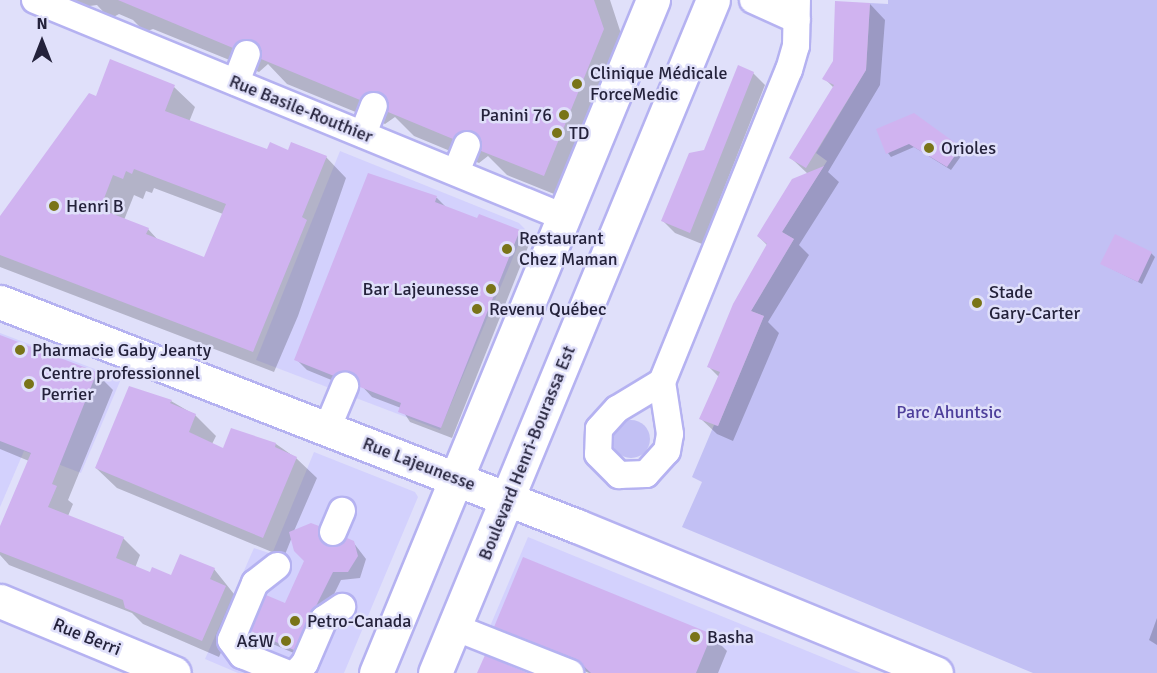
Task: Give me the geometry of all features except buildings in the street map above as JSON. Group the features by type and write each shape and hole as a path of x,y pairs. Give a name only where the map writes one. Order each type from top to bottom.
{"main road":[{"path":"376,673 566,218 653,0"},
{"name":"Boulevard Henri-Bourassa Est","path":"435,673 713,0"},
{"name":"Rue Lajeunesse","path":"0,302 508,499 936,673"},
{"name":"Rue Berri","path":"0,601 174,673"}],"street":[{"name":"Rue Basile-Routhier","path":"35,0 566,218"},
{"path":"662,382 789,70 796,46 797,10 753,0"},
{"path":"236,82 247,54"},
{"path":"363,134 374,106"},
{"path":"456,172 467,145"},
{"path":"327,429 345,386"},
{"path":"277,566 255,583 231,640 242,655 286,673"},
{"path":"296,673 305,663 324,619 342,607"},
{"path":"454,627 570,673"}],"shaded area":[{"path":"340,151 519,223 525,229 440,430 256,360"},
{"path":"0,333 121,379 81,473 24,451 0,507"},
{"path":"314,452 415,492 418,497 344,673 238,673 205,659 254,548 272,554"},
{"path":"528,537 861,673 591,673 488,631"}],"green space":[{"name":"Parc Ahuntsic","path":"888,0 1157,0 1157,673 1033,673 682,527 702,482 692,477 714,425 718,426 764,316 751,311 794,239 782,232 827,161 816,153 866,70 870,3 888,4"},
{"path":"631,420 645,425 650,439 645,453 631,458 617,453 612,439 617,425"}],"place":[{"name":"Clinique Médicale ForceMedic","path":"577,84"},
{"name":"Panini 76","path":"564,115"},
{"name":"TD","path":"557,133"},
{"name":"Orioles","path":"929,148"},
{"name":"Henri B","path":"54,206"},
{"name":"Restaurant Chez Maman","path":"507,249"},
{"name":"Bar Lajeunesse","path":"491,289"},
{"name":"Stade Gary-Carter","path":"977,303"},
{"name":"Revenu Québec","path":"477,309"},
{"name":"Pharmacie Gaby Jeanty","path":"20,350"},
{"name":"Centre professionnel Perrier","path":"29,384"},
{"name":"Petro-Canada","path":"295,621"},
{"name":"Basha","path":"695,637"},
{"name":"A&W","path":"286,641"}]}
